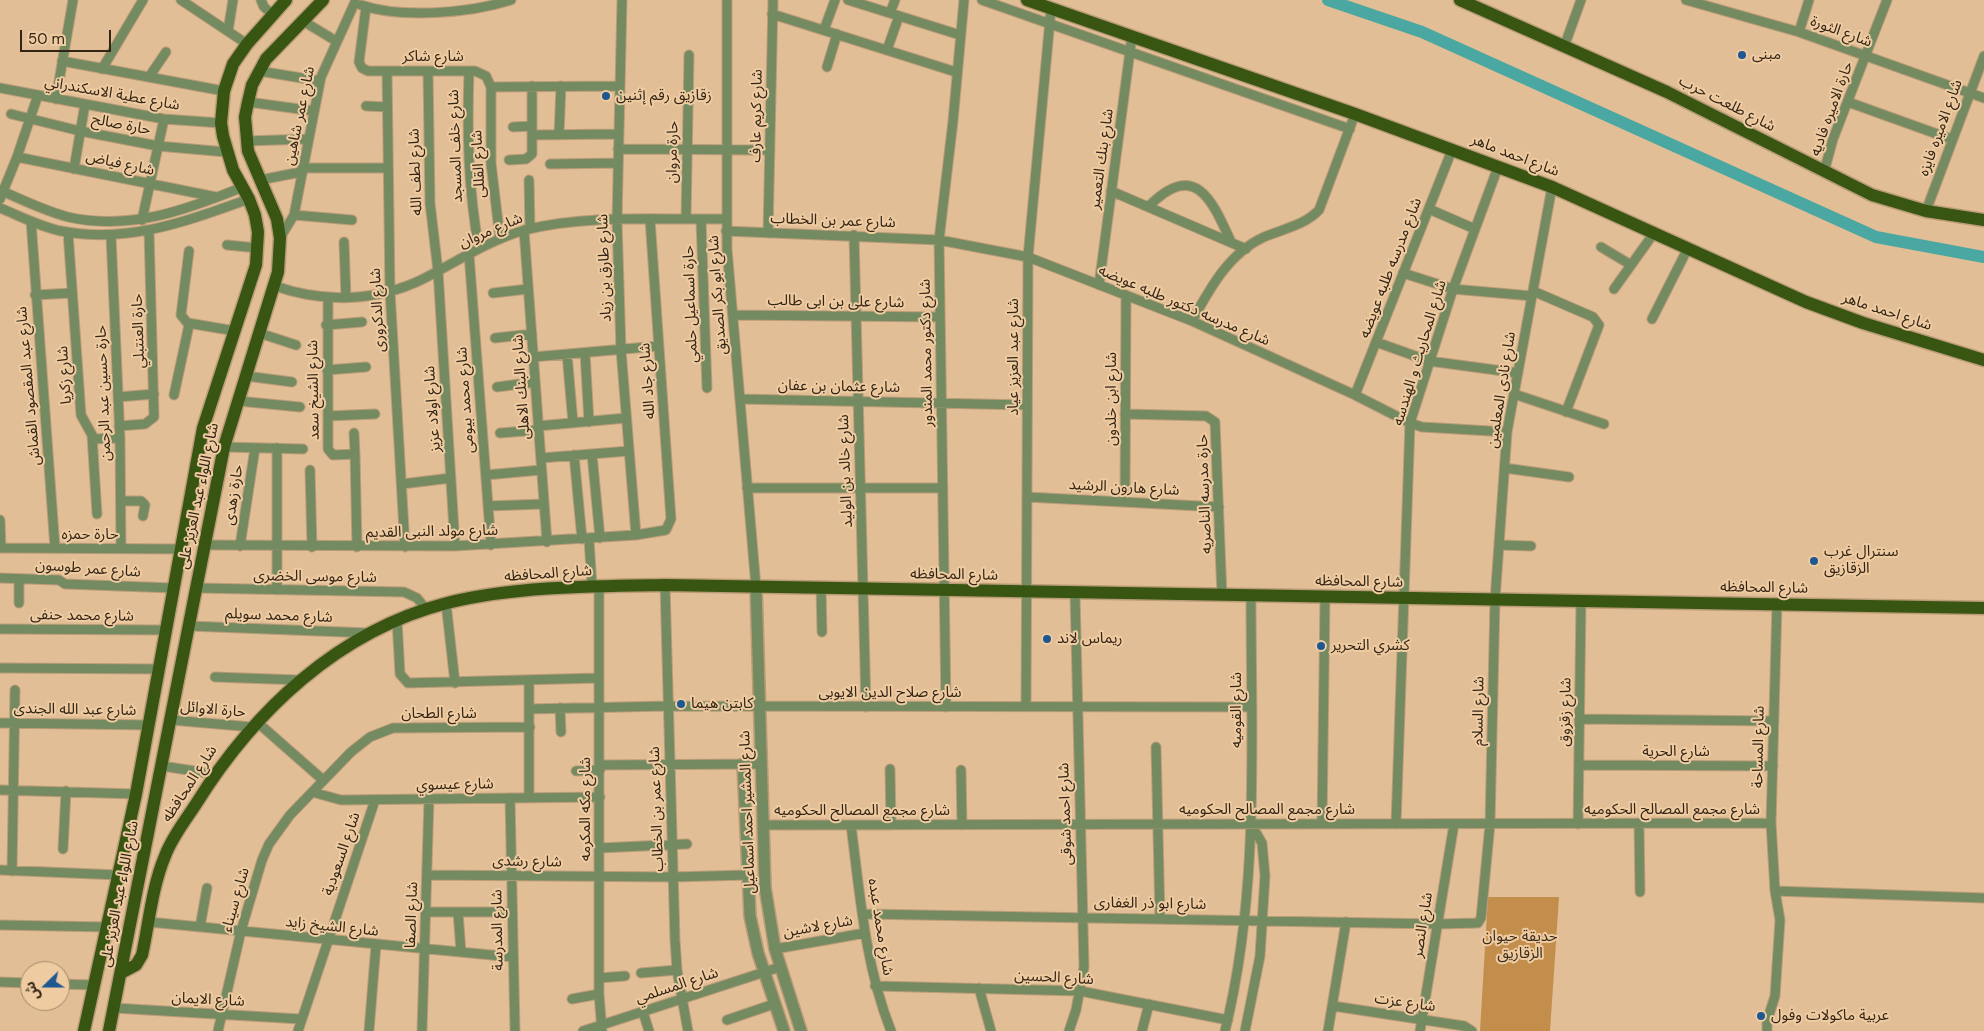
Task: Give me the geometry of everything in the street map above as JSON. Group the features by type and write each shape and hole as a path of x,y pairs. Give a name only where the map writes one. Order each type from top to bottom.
{"main road":[{"name":"شارع اللواء عبد العزيز على","path":"84,1031 136,794 159,669 164,630 208,411 256,265 258,232 250,199 226,152 221,122 224,91 233,64 247,44 286,0"},
{"name":"شارع اللواء عبد العزيز على","path":"109,1031 224,447 275,286 280,255 280,238 270,200 248,151 245,116 258,72 266,59 322,0"},
{"name":"شارع احمد ماهر","path":"1027,0 1356,114 1552,187 1835,313 1984,360"},
{"name":"شارع طلعت حرب","path":"1460,0 1667,92 1872,195 1926,211 1984,220"},
{"path":"190,497 213,501"},
{"path":"185,523 208,526"},
{"name":"شارع المحافظه","path":"121,973 132,969 139,961 165,854 214,774 254,724 299,680 329,658 369,633 426,609 484,595 596,586 665,585 944,592 1984,608"},
{"path":"146,849 165,854"}],"street":[{"path":"56,99 72,0"},
{"path":"102,69 143,0"},
{"path":"181,0 247,44"},
{"path":"228,31 233,0"},
{"path":"262,0 264,7 273,15"},
{"path":"353,1 366,7 413,12 451,11 511,0"},
{"name":"شارع طارق بن زياد","path":"622,0 616,221 621,350 636,535"},
{"name":"شارع ابو بكر الصديق","path":"727,0 726,232 756,587"},
{"name":"شارع كريم عارف","path":"768,233 773,0"},
{"path":"824,30 835,0"},
{"path":"848,0 960,35"},
{"path":"887,50 896,0"},
{"name":"شارع دكتور محمد المندور","path":"946,707 938,240 954,121 956,72 964,0"},
{"path":"982,0 1350,129"},
{"path":"1564,47 1581,0"},
{"name":"شارع الثورة","path":"1690,0 1800,32 1968,94 1984,98"},
{"path":"1725,10 1728,0"},
{"path":"1800,32 1809,0"},
{"name":"حارة الاميره فاديه","path":"1824,172 1848,102 1888,0"},
{"name":"شارع عمر شاهين","path":"280,238 294,215 320,81 353,1"},
{"name":"شارع شاكر","path":"366,7 360,65 368,71 469,71 482,73 492,87"},
{"name":"شارع عبد العزيز عياد","path":"1026,707 1028,257 1051,8"},
{"path":"772,14 956,72"},
{"path":"303,20 336,41"},
{"path":"827,67 837,34"},
{"name":"شارع بنك التعمير","path":"1099,285 1132,36"},
{"path":"149,77 166,52"},
{"name":"حارة مروان","path":"686,219 689,56"},
{"name":"شارع الاميره فايزه","path":"1926,211 1951,139 1984,56"},
{"path":"62,62 224,91"},
{"name":"شارع الدكرورى","path":"387,71 390,291 405,547"},
{"name":"شارع لطف الله","path":"428,71 429,178 438,270"},
{"name":"شارع خلف المسجد","path":"469,71 468,161 471,206 479,249"},
{"path":"258,72 320,81"},
{"path":"509,160 526,159 531,156 532,86"},
{"path":"559,135 561,86"},
{"path":"492,87 620,86"},
{"name":"شارع القللى","path":"492,87 492,163 500,239"},
{"name":"شارع عطية الاسكندراني","path":"0,88 164,119 221,122"},
{"path":"38,95 17,157 1,193 67,216 106,222 142,220 169,214 243,187"},
{"path":"248,102 314,111"},
{"path":"1848,102 1951,139"},
{"path":"74,169 85,104"},
{"path":"366,106 387,107"},
{"name":"حارة صالح","path":"11,114 80,131 158,146 226,152"},
{"path":"1192,321 1219,276 1246,249 1263,238 1308,220 1319,210 1356,114"},
{"path":"142,220 164,119"},
{"path":"513,127 559,135 618,134"},
{"path":"246,141 308,139"},
{"path":"618,149 770,150"},
{"name":"شارع مدرسه طلبه عويضه","path":"1356,395 1452,150"},
{"name":"شارع فياض","path":"17,157 217,197"},
{"path":"550,164 618,163"},
{"name":"شارع المحاريث و الهندسه","path":"1396,824 1410,424 1428,361 1498,167"},
{"path":"260,180 302,170 388,168"},
{"name":"شارع البنك الاهلى","path":"529,180 527,230 528,289 547,542"},
{"path":"1148,207 1161,194 1171,188 1193,187 1203,192 1211,200 1230,242"},
{"name":"شارع نادى المعلمين","path":"1495,600 1507,432 1552,187"},
{"path":"1112,191 1246,249"},
{"path":"0,208 30,221 68,232 111,236 170,227 250,199"},
{"path":"1428,209 1475,229"},
{"path":"294,215 352,220"},
{"name":"شارع جاد الله","path":"650,220 671,519 666,530 659,533"},
{"name":"حارة اسماعيل حلمي","path":"702,220 707,388"},
{"name":"شارع مروان","path":"275,286 310,296 346,298 390,291 438,270 500,239 527,230 565,222 726,220"},
{"name":"شارع عبد المقصود القماش","path":"30,221 55,548"},
{"name":"حارة العنتبلي","path":"119,426 145,424 154,417 149,231"},
{"name":"شارع زكريا","path":"68,232 81,415 91,430 97,514"},
{"name":"شارع عمر بن الخطاب","path":"726,232 938,240"},
{"path":"1614,289 1654,233"},
{"name":"حارة حسين عبد الرحمن","path":"111,236 120,438 121,548"},
{"name":"شارع خالد بن الوليد","path":"854,236 866,707"},
{"name":"شارع مدرسه دكتور طلبه عويضه","path":"938,240 1028,257 1126,295 1192,321 1356,395 1410,424 1422,427 1507,432"},
{"path":"344,242 346,298"},
{"path":"227,245 258,248"},
{"path":"1601,247 1631,265"},
{"path":"1652,319 1688,248"},
{"path":"189,251 181,316 188,323 235,331"},
{"name":"شارع محمد بيومى","path":"469,254 491,544"},
{"name":"شارع اولاد عزيز","path":"438,270 455,546"},
{"path":"1403,273 1453,289 1533,293 1593,317 1599,325 1566,412"},
{"path":"493,293 528,289"},
{"path":"35,295 72,292"},
{"name":"شارع ابن خلدون","path":"1125,502 1126,295"},
{"name":"شارع الشيخ سعد","path":"328,297 326,325 330,453 355,454"},
{"name":"شارع على بن ابى طالب","path":"733,315 940,317"},
{"path":"326,325 362,322"},
{"path":"174,395 188,323"},
{"path":"259,333 296,345"},
{"path":"495,338 532,334"},
{"path":"1376,342 1428,361 1518,373"},
{"path":"533,357 659,346"},
{"path":"584,353 590,422"},
{"path":"567,354 573,423"},
{"path":"327,370 366,367"},
{"path":"246,376 292,382"},
{"path":"497,387 535,382"},
{"path":"118,397 154,394"},
{"path":"1514,394 1604,424"},
{"name":"شارع عثمان بن عفان","path":"740,399 1028,405"},
{"path":"238,401 300,407"},
{"path":"328,416 375,414"},
{"name":"حارة مدرسه الناصريه","path":"1126,414 1206,416 1212,419 1216,429 1222,596"},
{"path":"500,433 626,418"},
{"path":"354,433 357,547"},
{"path":"92,439 120,438"},
{"path":"224,447 303,449"},
{"name":"حارة زهدى","path":"240,546 255,448"},
{"path":"277,448 277,590"},
{"path":"541,458 629,451"},
{"path":"592,454 600,538"},
{"name":"شارع مكه المكرمه","path":"574,455 585,539 596,586 600,767 598,994 602,1028"},
{"path":"1504,468 1569,478"},
{"path":"310,470 312,547"},
{"path":"486,475 541,470"},
{"path":"402,484 451,478"},
{"path":"747,488 943,488"},
{"name":"شارع هارون الرشيد","path":"1027,497 1219,507"},
{"path":"121,501 143,502 145,505 143,516"},
{"path":"488,506 544,504"},
{"path":"0,520 1,548"},
{"name":"شارع مولد النبى القديم","path":"205,545 312,547 455,546 547,542 659,533"},
{"path":"1499,545 1531,546"},
{"name":"حارة حمزه","path":"1,548 181,549"},
{"name":"شارع عمر طوسون","path":"0,578 58,580 65,584 173,588"},
{"path":"19,579 19,603"},
{"name":"شارع عمر بن الخطاب","path":"665,585 676,970 688,1031"},
{"name":"شارع المشير احمد اسماعيل","path":"756,587 762,825 767,907 780,968 801,1031"},
{"name":"شارع موسى الخضرى","path":"196,588 404,592 417,598 426,609"},
{"path":"821,588 822,632"},
{"name":"شارع احمد شوقى","path":"1069,1031 1080,991 1084,966 1075,594"},
{"name":"شارع القوميه","path":"1227,1031 1244,919 1251,824 1251,596"},
{"path":"1322,824 1325,598"},
{"name":"شارع السلام","path":"1490,824 1495,600"},
{"name":"شارع زقزوق","path":"1578,824 1581,601"},
{"path":"446,603 455,683"},
{"name":"شارع المساحة","path":"1766,1031 1767,1021 1775,996 1780,920 1775,891 1771,823 1777,604"},
{"path":"397,620 400,674 404,681 412,684 599,678"},
{"name":"شارع محمد سويلم","path":"189,626 369,633"},
{"name":"شارع محمد حنفى","path":"0,629 164,630"},
{"path":"0,668 159,669"},
{"path":"215,677 299,680"},
{"path":"529,798 530,681"},
{"path":"12,870 15,690"},
{"name":"شارع صلاح الدين الايوبى","path":"529,709 668,706 1251,707"},
{"path":"560,708 560,732"},
{"path":"1579,718 1774,721"},
{"name":"حارة الاوائل","path":"171,720 254,724"},
{"name":"شارع عبد الله الجندى","path":"0,723 149,725"},
{"path":"254,724 323,780"},
{"name":"شارع الطحان","path":"312,792 360,743 376,734 393,728 530,727"},
{"path":"1156,747 1160,918"},
{"path":"576,771 600,767 669,764 760,764"},
{"name":"شارع المشير احمد اسماعيل","path":"743,764 747,871 753,930 782,1030"},
{"name":"شارع الحرية","path":"1579,765 1773,766"},
{"path":"162,766 214,774"},
{"path":"890,769 891,825"},
{"path":"961,770 962,825"},
{"path":"0,790 136,794"},
{"path":"63,849 66,791"},
{"name":"شارع عيسوي","path":"312,792 341,800 600,797"},
{"name":"شارع سيناء","path":"218,1031 241,931 262,860 269,844 284,822 312,792"},
{"name":"شارع المدرسة","path":"510,798 515,1031"},
{"name":"شارع الصفا","path":"422,1031 429,799"},
{"name":"شارع السعودية","path":"298,1031 300,1019 375,800"},
{"path":"1639,823 1640,892"},
{"name":"شارع مجمع المصالح الحكوميه","path":"762,825 1771,823"},
{"name":"شارع القوميه","path":"1245,1031 1256,982 1263,920 1264,853 1257,833 1251,824"},
{"name":"شارع النصر","path":"1420,1031 1454,824"},
{"path":"1437,924 1473,924 1480,921 1490,824"},
{"name":"شارع محمد عبده","path":"851,825 865,933 875,986 891,1031"},
{"path":"600,848 687,844"},
{"path":"747,871 764,866"},
{"path":"0,870 118,875"},
{"name":"شارع رشدى","path":"427,875 673,877 747,871"},
{"path":"200,927 207,888"},
{"path":"1775,891 1984,898"},
{"path":"426,912 512,912"},
{"path":"458,912 460,952"},
{"name":"شارع ابو ذر الغفارى","path":"863,914 1244,919 1437,924"},
{"name":"شارع الشيخ زايد","path":"149,922 376,945 512,956"},
{"path":"1328,1031 1346,922"},
{"path":"0,925 106,928"},
{"name":"شارع لاشين","path":"775,949 865,933"},
{"path":"369,1031 376,945"},
{"name":"شارع المسلمي","path":"583,1031 602,1028 643,1012 780,968"},
{"path":"641,973 676,970"},
{"path":"599,978 624,976"},
{"path":"0,982 20,983"},
{"path":"70,984 94,985"},
{"name":"شارع الحسين","path":"875,986 1080,991 1228,1020"},
{"path":"979,988 991,1031"},
{"path":"572,999 598,994"},
{"path":"727,1020 774,1004"},
{"path":"1142,1031 1149,1004"},
{"name":"شارع عزت","path":"1333,1006 1464,1026 1472,1030"},
{"name":"شارع الايمان","path":"114,1008 300,1019"},
{"path":"643,1012 649,1031"}],"green space":[{"name":"حديقة حيوان الزقازيق","path":"1488,897 1559,897 1550,1031 1480,1031"}],"waterway":[{"path":"1328,0 1422,32 1876,237 1984,257"}],"place":[{"name":"مبنى","path":"1742,55"},
{"name":"زقازيق رقم إثنين","path":"606,96"},
{"name":"سنترال غرب الزقازيق","path":"1814,561"},
{"name":"ريماس لاند","path":"1047,639"},
{"name":"كشري التحرير","path":"1321,646"},
{"name":"كابتن هيما","path":"681,704"},
{"name":"عربية ماكولات وفول","path":"1761,1016"}]}
